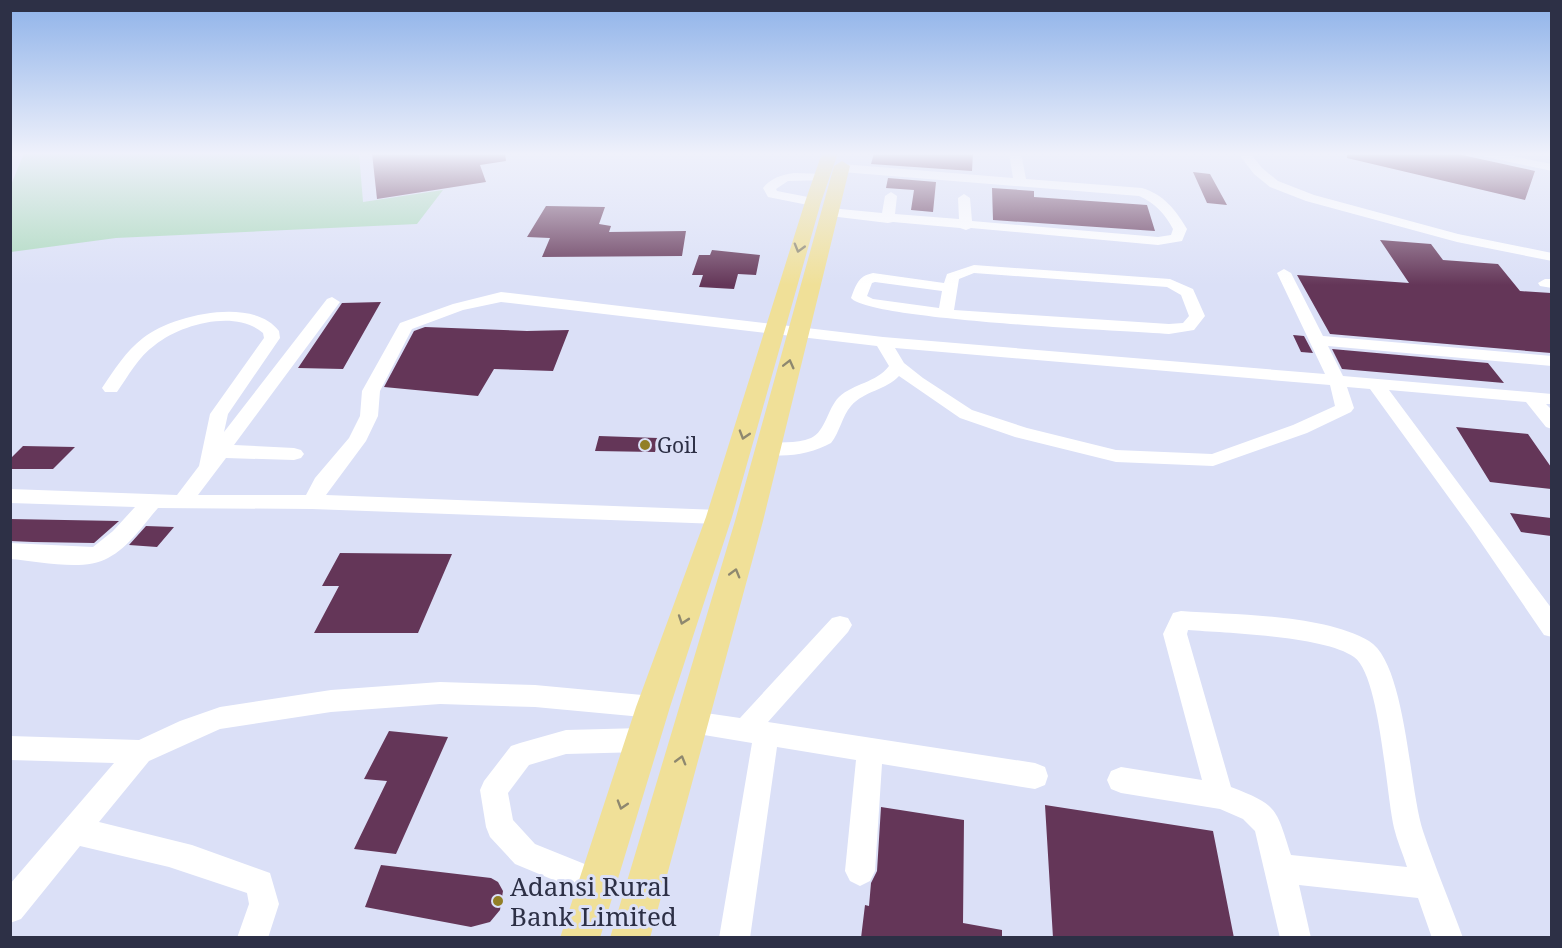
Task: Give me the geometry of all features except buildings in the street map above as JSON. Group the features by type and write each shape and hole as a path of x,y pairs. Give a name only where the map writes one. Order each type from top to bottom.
{"main road":[{"path":"580,938 653,707 786,332 824,197"},
{"path":"630,938 749,521 767,449 786,332"}],"street":[{"path":"858,197 888,219 1158,241 1177,238 1180,229 1170,210 1154,197"},
{"path":"888,219 891,197"},
{"path":"1308,197 1457,238 1551,257"},
{"path":"964,198 966,226"},
{"path":"312,502 327,477 357,441 369,416 371,391 406,326 478,301 501,297 883,342 956,328 1169,329 1188,327 1197,316 1188,292 1170,283 974,269 952,277 949,288 956,328"},
{"path":"883,342 898,366 941,399 966,414 994,425 1116,456 1213,460 1300,429 1345,408 1337,381 1284,273"},
{"path":"949,288 873,277 865,281 859,298 869,303 956,328 1337,381 1551,399"},
{"path":"182,502 332,302"},
{"path":"111,388 127,362 154,336 170,328 189,322 234,318 254,319 264,325 271,331 272,338 219,414 213,458"},
{"path":"1317,340 1551,361"},
{"path":"767,449 815,444 825,438 838,410 849,398 886,381 898,366"},
{"path":"1375,384 1478,523 1551,628"},
{"path":"1531,397 1551,423"},
{"path":"213,458 294,454"},
{"path":"10,496 182,502 312,502 719,517"},
{"path":"10,551 85,556 99,554 110,546 153,501"},
{"path":"1220,795 1175,634 1181,620 1328,635 1362,649 1375,664 1383,684 1408,829 1448,938"},
{"path":"734,938 756,732 761,709 822,648 840,625"},
{"path":"10,908 140,752 189,729 220,718 331,701 440,693 535,696 653,707"},
{"path":"692,722 1035,776"},
{"path":"597,883 525,854 500,826 494,790 520,755 566,742 642,740"},
{"path":"10,748 140,752"},
{"path":"860,871 870,750"},
{"path":"1121,780 1220,795 1253,809 1267,823 1296,938"},
{"path":"75,831 169,851 222,868 260,884 264,904 252,938"},
{"path":"1280,868 1428,884"}],"green space":[{"path":"11,197 363,197 363,202 395,197 437,197 417,224 116,238 11,252"}],"place":[{"name":"Goil","path":"645,445"},
{"name":"Adansi Rural Bank Limited","path":"498,901"}]}
